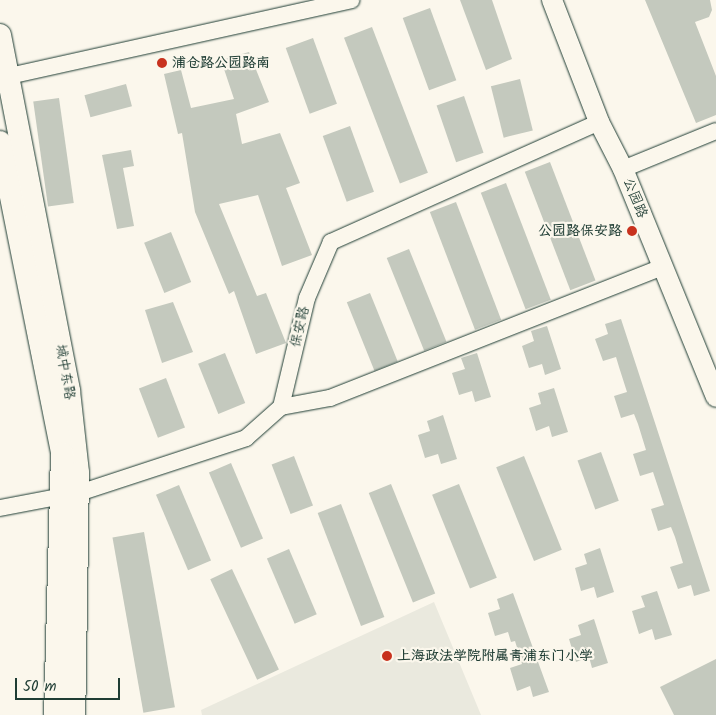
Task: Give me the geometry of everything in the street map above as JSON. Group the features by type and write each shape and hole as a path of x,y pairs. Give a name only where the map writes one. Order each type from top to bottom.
{"main road":[{"name":"城中东路","path":"0,35 4,77 69,391 74,715"},
{"name":"城中东路","path":"0,142 54,402 71,494 55,715"}],"street":[{"path":"4,77 350,0"},
{"name":"公园路","path":"552,0 599,122 623,169 716,397"},
{"name":"保安路","path":"281,407 307,298 331,242 599,122"},
{"path":"623,169 716,131"},
{"path":"0,508 71,494 246,438 281,407 330,398 663,267"}],"shaded area":[{"name":"上海政法学院附属青浦东门小学","path":"434,602 481,715 202,715 201,710"}],"building":[{"path":"460,0 492,0 512,59 486,70"},
{"path":"645,0 710,0 712,10 709,17 695,22 716,76 716,115 696,123"},
{"path":"430,8 456,80 429,90 403,18"},
{"path":"372,27 428,173 400,183 344,38"},
{"path":"313,38 337,104 310,114 286,48"},
{"path":"249,52 269,102 236,114 242,144 280,133 300,183 286,188 312,255 282,266 258,195 219,204 257,296 266,293 286,343 256,354 234,291 229,294 195,212 182,133 178,134 164,74 181,70 191,108 234,99 221,60"},
{"path":"520,79 533,130 504,138 491,86"},
{"path":"126,84 132,106 90,117 84,95"},
{"path":"464,96 484,153 456,162 437,105"},
{"path":"59,98 74,203 48,207 33,102"},
{"path":"350,126 374,192 347,202 323,136"},
{"path":"131,150 134,166 123,168 134,226 117,229 102,155"},
{"path":"550,162 596,281 570,290 525,172"},
{"path":"506,183 551,300 526,309 481,193"},
{"path":"456,202 501,320 475,330 430,212"},
{"path":"171,232 191,282 164,293 144,243"},
{"path":"409,249 446,342 424,351 387,258"},
{"path":"370,293 398,362 375,371 347,302"},
{"path":"173,302 193,352 162,363 145,310"},
{"path":"621,319 710,591 694,596 691,585 678,589 670,567 683,563 671,527 658,531 651,509 664,505 653,472 640,476 633,454 646,450 634,414 621,418 614,396 627,392 616,357 603,361 595,339 608,334 605,324"},
{"path":"547,326 561,369 545,375 542,364 529,368 522,346 534,341 531,331"},
{"path":"225,353 245,403 218,414 198,364"},
{"path":"477,353 491,397 475,402 472,391 459,395 452,373 465,369 461,358"},
{"path":"166,378 185,427 158,438 139,388"},
{"path":"554,388 568,432 552,437 549,426 536,431 529,408 541,404 538,393"},
{"path":"443,415 457,459 441,464 438,454 425,458 418,435 430,431 427,421"},
{"path":"601,452 619,501 595,509 578,461"},
{"path":"294,456 313,505 291,514 272,465"},
{"path":"524,456 562,550 534,561 496,467"},
{"path":"231,463 263,538 241,548 209,472"},
{"path":"391,484 435,593 413,602 369,493"},
{"path":"459,484 497,578 470,589 432,495"},
{"path":"179,485 211,560 188,570 156,495"},
{"path":"341,504 384,617 361,626 318,513"},
{"path":"144,532 175,707 143,713 112,538"},
{"path":"600,548 614,592 597,598 594,587 581,591 575,568 587,564 584,554"},
{"path":"289,549 317,614 295,624 267,558"},
{"path":"232,569 279,670 257,680 210,579"},
{"path":"657,591 672,635 655,640 652,629 639,634 632,611 645,607 641,596"},
{"path":"513,593 549,692 533,697 530,686 517,691 510,668 522,664 515,641 511,642 508,632 495,636 488,613 500,609 497,599"},
{"path":"594,619 608,663 592,668 589,657 576,662 569,639 581,635 578,625"},
{"path":"716,659 716,715 674,715 660,687"}],"place":[{"name":"浦仓路公园路南","path":"162,63"},
{"name":"公园路保安路","path":"632,231"},
{"name":"上海政法学院附属青浦东门小学","path":"387,656"}]}
